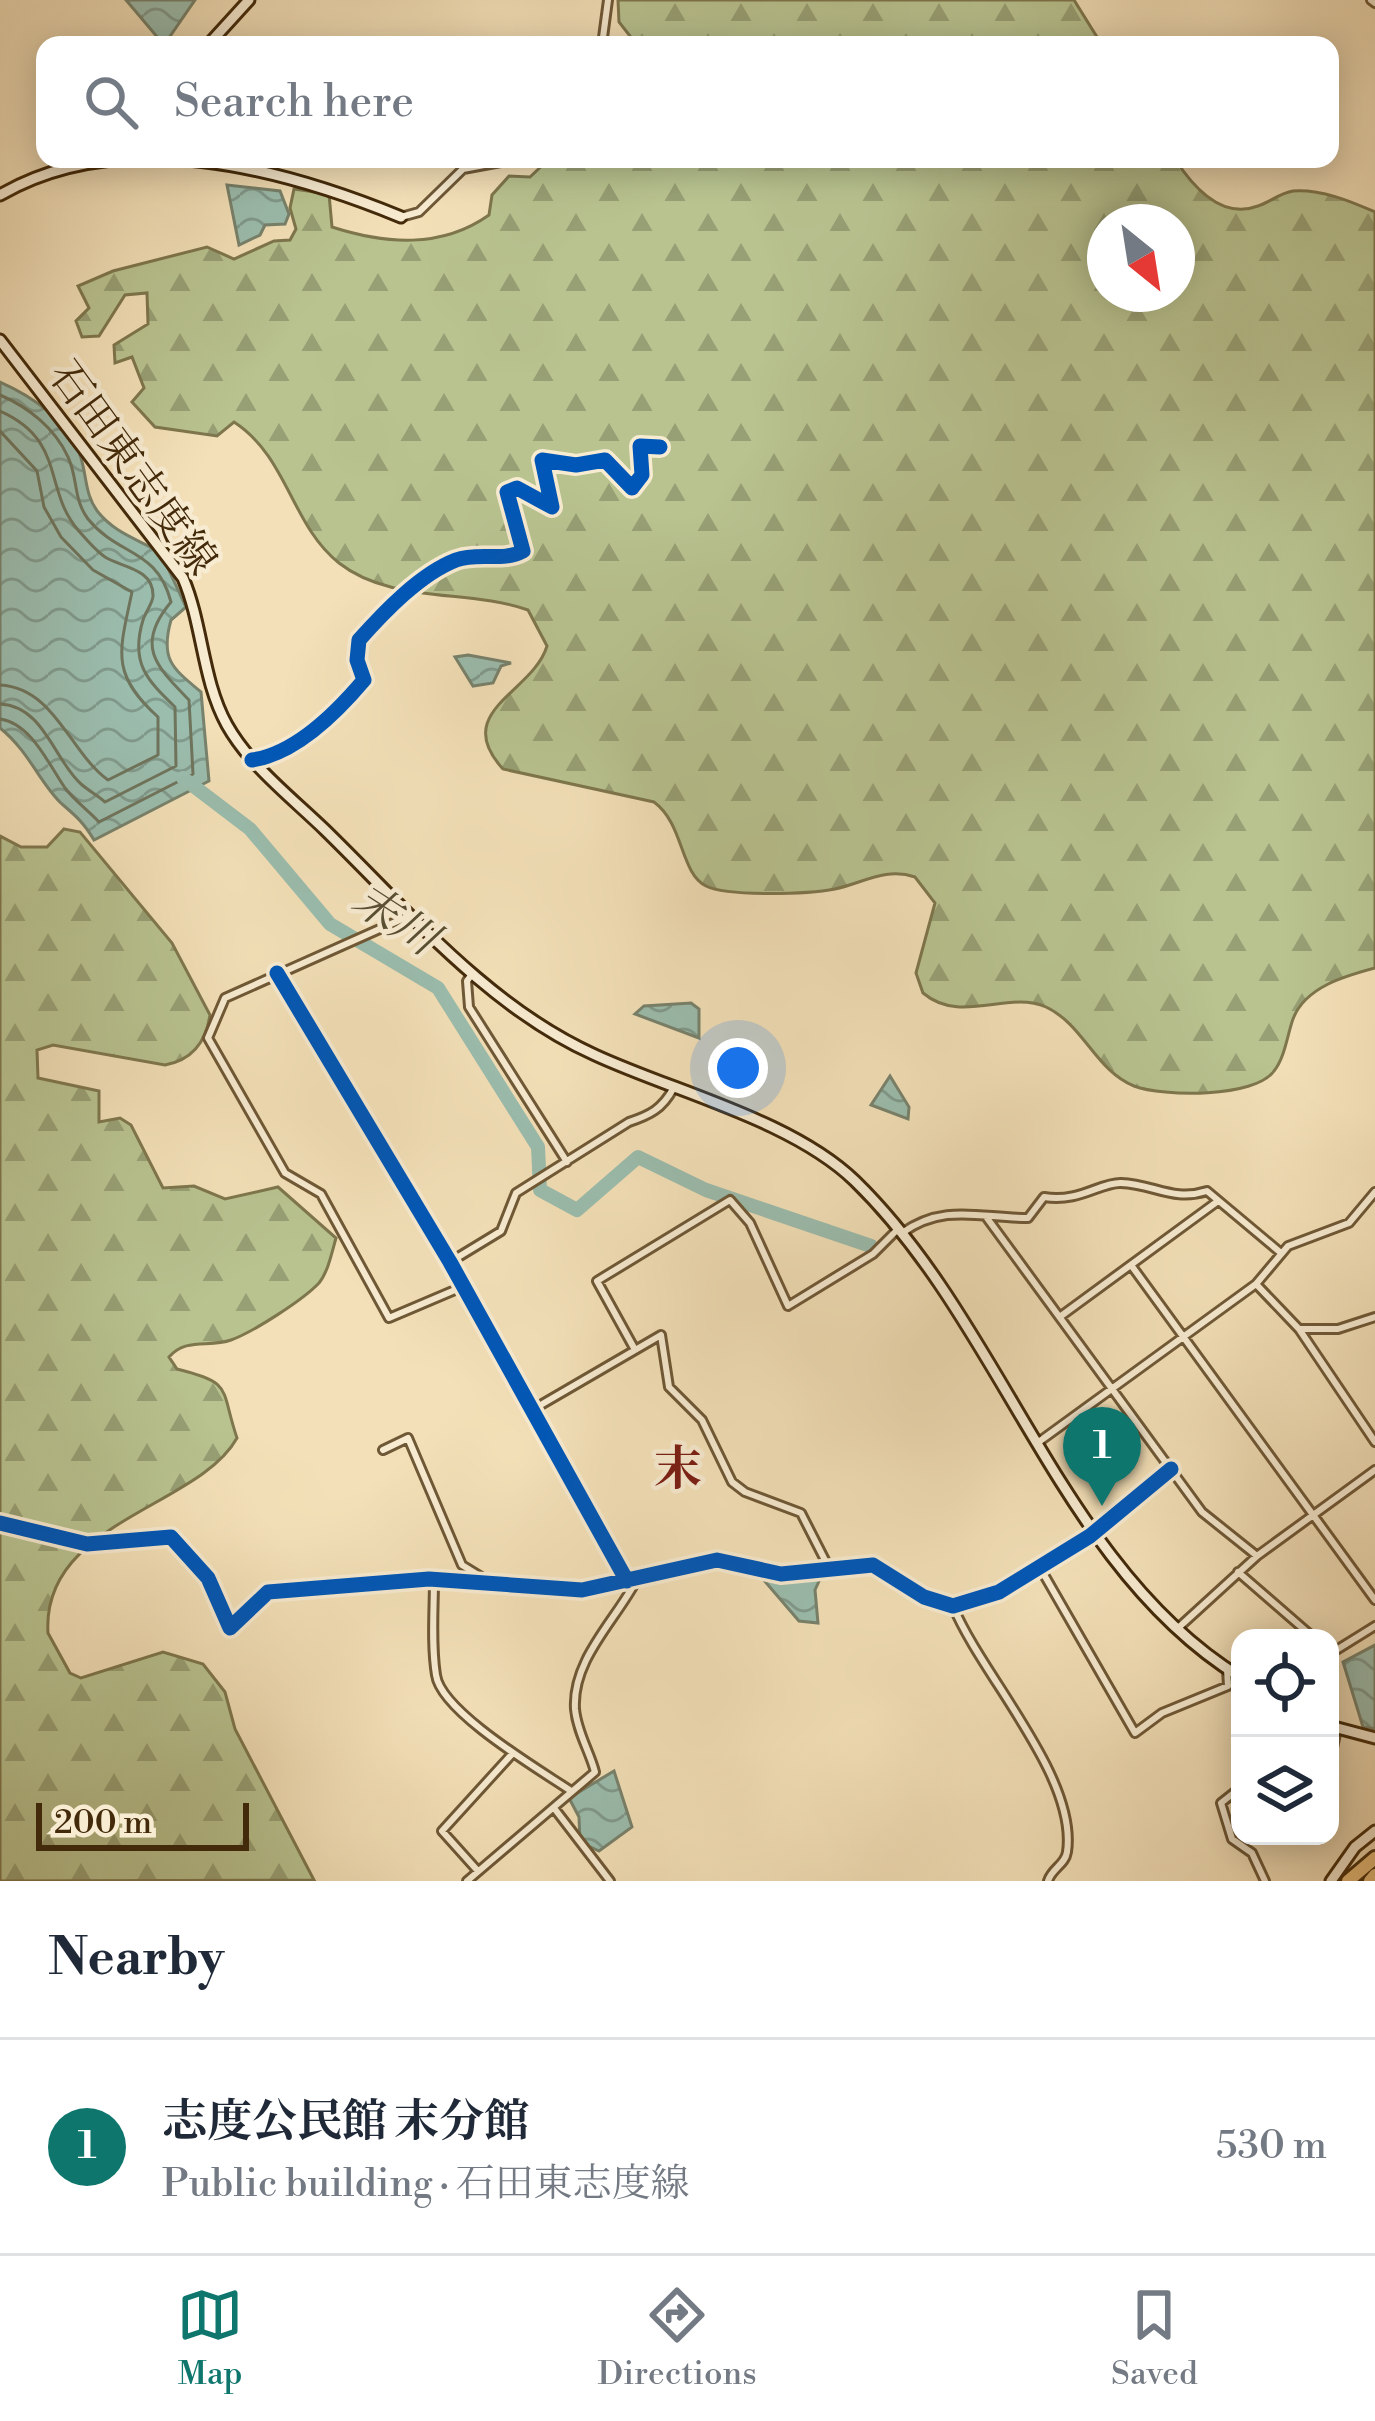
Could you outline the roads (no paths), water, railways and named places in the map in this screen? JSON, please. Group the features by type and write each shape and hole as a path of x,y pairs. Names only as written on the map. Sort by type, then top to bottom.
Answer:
{"highway":[{"path":"1369,1879 1375,1861"},
{"path":"1348,1881 1375,1861"}],"main road":[{"path":"216,36 249,0"},
{"path":"0,195 55,168"},
{"path":"210,168 299,177 400,217"},
{"name":"石田東志度線","path":"0,340 183,578 214,697 252,760 472,973 560,1037 816,1150 856,1183 900,1231 1123,1573 1174,1632 1231,1671"},
{"path":"1339,1729 1375,1738"},
{"path":"1331,1881 1355,1846 1375,1832"}],"street":[{"path":"603,36 608,0"},
{"path":"400,217 419,212 468,168"},
{"path":"252,760 274,757 353,693 364,680 357,660 358,640 434,573 455,561 523,551 507,492 517,488 552,507 542,460 576,465 605,460 632,488 642,476 640,446 660,446"},
{"path":"411,915 226,998 208,1038 285,1173 321,1194 388,1318 461,1287"},
{"path":"277,973 450,1262 631,1581"},
{"path":"472,973 466,981 469,1007 567,1162"},
{"path":"450,1262 496,1236 516,1192 628,1121 647,1116 665,1104 673,1089"},
{"path":"634,1348 597,1281 730,1200 750,1222 788,1306 924,1219 960,1210 987,1218 1028,1218 1044,1197 1094,1193 1118,1182 1167,1196 1207,1191 1281,1253"},
{"path":"1040,1441 1256,1284 1297,1241 1349,1223 1375,1192"},
{"path":"1060,1316 1218,1201"},
{"path":"987,1218 1210,1522 1232,1531 1257,1556"},
{"path":"1131,1265 1375,1600"},
{"path":"1256,1284 1299,1329 1375,1442"},
{"path":"1299,1329 1338,1329 1375,1317"},
{"path":"532,1410 661,1335 669,1387 702,1420 732,1482 745,1492 802,1513 829,1568"},
{"path":"383,1450 408,1438 462,1565 491,1583"},
{"path":"0,1523 87,1544 171,1537 208,1578 230,1628 268,1592 434,1579 582,1590 717,1560 774,1574 873,1565 924,1598 953,1606 999,1592 1096,1530 1171,1469"},
{"path":"1174,1632 1257,1556 1375,1470"},
{"path":"1039,1566 1136,1733 1162,1713 1228,1686 1228,1669"},
{"path":"1238,1572 1304,1629"},
{"path":"434,1579 436,1680 452,1701 513,1753 550,1782 571,1791"},
{"path":"467,1881 596,1768 576,1715 579,1684 631,1581"},
{"path":"953,1606 1043,1766 1068,1822 1067,1858 1048,1881"},
{"path":"1339,1648 1375,1626"},
{"path":"478,1870 442,1831 513,1753"},
{"path":"1231,1795 1221,1803 1231,1836"},
{"path":"554,1808 610,1881"},
{"path":"1241,1845 1252,1853 1265,1881"}],"water":[{"path":"126,0 195,0 170,36 156,36"},
{"path":"227,185 280,191 289,214 285,224 265,225 260,235 239,245"},
{"path":"0,382 37,403 69,433 98,512 120,531 161,553 186,607 171,620 168,654 176,669 201,692 209,781 94,840 0,728"},
{"path":"455,657 511,663 501,666 493,683 473,686"},
{"path":"691,1003 699,1009 699,1038 635,1014 644,1006"},
{"path":"890,1076 909,1107 908,1119 871,1105"},
{"path":"825,1568 815,1590 818,1623 799,1621 762,1578"},
{"path":"1375,1645 1375,1729 1363,1727 1343,1662"},
{"path":"614,1771 632,1827 599,1851 580,1842 579,1817 569,1798"}],"waterway":[{"name":"末川","path":"183,778 250,829 330,924 438,988 538,1147 540,1190 577,1210 638,1157 706,1190 871,1246"}],"place":[{"name":"志度公民館 末分館","path":"1102,1506"}],"district":[{"name":"末","path":"678,1468"}]}
